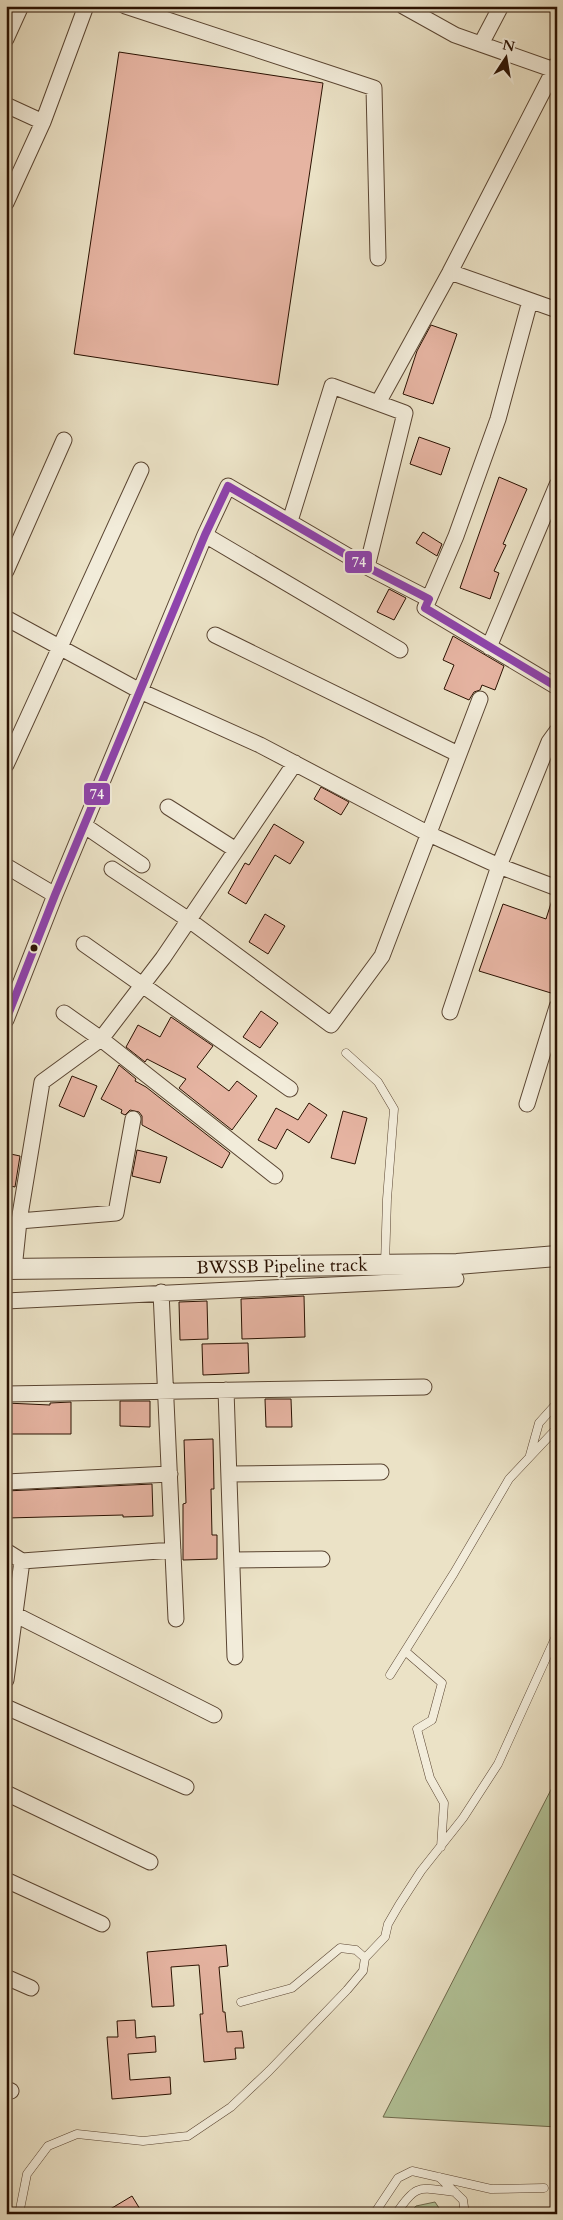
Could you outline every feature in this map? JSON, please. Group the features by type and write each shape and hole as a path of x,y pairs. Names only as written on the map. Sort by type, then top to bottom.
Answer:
{"street":[{"path":"6,39 22,6"},
{"path":"6,203 43,122 86,6"},
{"path":"125,6 374,88 378,258"},
{"path":"378,403 450,272 556,68 455,35 421,10 403,6"},
{"path":"481,44 501,6"},
{"path":"6,105 43,122"},
{"path":"450,272 557,310"},
{"path":"530,300 498,419 456,536 425,608 557,687"},
{"path":"290,521 332,386 405,413 367,567"},
{"path":"6,571 64,440"},
{"path":"6,765 141,470"},
{"path":"489,647 557,485"},
{"path":"6,1020 55,895 205,535 228,486 367,567 430,598"},
{"path":"205,535 400,650"},
{"path":"6,618 140,692 260,745 429,834 499,866 557,888"},
{"path":"215,635 458,754"},
{"path":"112,869 189,920 331,1024 382,956 480,699"},
{"path":"450,1012 499,866 549,742 557,731"},
{"path":"10,1269 42,1082 101,1039 143,986 295,763"},
{"path":"168,808 236,850"},
{"path":"85,826 142,865"},
{"path":"6,866 55,895"},
{"path":"84,944 290,1089"},
{"path":"527,1104 557,1007"},
{"path":"64,1013 101,1039 275,1176"},
{"path":"19,1221 116,1213 134,1119"},
{"name":"BWSSB Pipeline track","path":"10,1269 385,1266 476,1263 557,1256"},
{"path":"6,1301 161,1292 456,1280"},
{"path":"161,1292 176,1619"},
{"path":"6,1394 424,1387"},
{"path":"226,1390 235,1657"},
{"path":"229,1474 381,1472"},
{"path":"6,1482 170,1474"},
{"path":"6,1551 22,1561 173,1550"},
{"path":"232,1560 322,1559"},
{"path":"6,1680 22,1561"},
{"path":"16,1615 214,1715"},
{"path":"6,1707 186,1787"},
{"path":"6,1793 150,1862"},
{"path":"6,1880 102,1924"},
{"path":"6,1977 31,1988"}],"lane":[{"path":"346,1053 378,1082 394,1109 387,1199 385,1266"},
{"path":"529,1457 539,1423 557,1403"},
{"path":"390,1675 454,1573 509,1479 557,1428"},
{"path":"19,2214 26,2174 48,2146 77,2134 143,2141 188,2136 231,2106 269,2071 348,1990 363,1971 364,1958 384,1937 388,1924 399,1905 463,1818 498,1764 557,1634"},
{"path":"405,1651 442,1683 432,1720 417,1729 430,1778 444,1803 440,1847"},
{"path":"241,2002 292,1988 340,1948 356,1950 364,1958"},
{"path":"374,2214 398,2178 412,2171 491,2190 544,2188"},
{"path":"438,2176 463,2200 465,2214"},
{"path":"396,2214 410,2194 422,2188 455,2192"}],"green space":[{"path":"557,1778 557,2127 383,2117"},
{"path":"435,2202 443,2214 409,2214 416,2206"}],"building":[{"path":"119,52 323,83 278,385 74,354"},
{"path":"431,325 457,334 433,404 403,394 417,351"},
{"path":"419,437 450,448 441,475 410,464"},
{"path":"499,477 527,489 503,544 506,545 494,571 499,573 490,599 460,588"},
{"path":"423,532 442,544 437,556 416,543"},
{"path":"389,589 406,598 394,620 377,612"},
{"path":"453,636 504,666 495,690 482,685 480,690 474,692 469,700 444,689 454,665 443,660"},
{"path":"321,787 349,802 341,815 314,799"},
{"path":"274,824 304,842 290,864 275,855 246,904 228,893 245,863 249,865"},
{"path":"553,897 557,897 557,977 551,993 479,971 503,904 546,919"},
{"path":"265,914 285,926 268,954 249,942"},
{"path":"261,1011 278,1023 260,1048 243,1037"},
{"path":"171,1017 213,1046 197,1067 229,1091 237,1081 257,1096 232,1130 179,1088 186,1079 147,1059 145,1062 126,1047 138,1025 160,1037"},
{"path":"119,1065 136,1079 135,1081 146,1087 230,1153 222,1168 142,1125 142,1116 139,1112 130,1110 125,1115 121,1113 122,1110 101,1099"},
{"path":"72,1076 97,1086 84,1117 59,1106"},
{"path":"309,1103 327,1115 309,1143 287,1129 276,1149 258,1140 276,1108 298,1120"},
{"path":"343,1111 367,1118 355,1164 331,1158"},
{"path":"137,1150 167,1157 160,1183 132,1176"},
{"path":"6,1153 20,1156 15,1187 6,1185"},
{"path":"304,1296 305,1337 242,1339 241,1299"},
{"path":"207,1301 208,1339 180,1340 179,1302"},
{"path":"248,1343 249,1373 203,1375 202,1344"},
{"path":"265,1399 291,1399 292,1427 266,1427"},
{"path":"120,1401 150,1401 150,1427 120,1426"},
{"path":"71,1402 71,1434 6,1434 6,1403 50,1405 50,1403"},
{"path":"213,1439 214,1489 211,1489 212,1535 217,1535 217,1559 183,1560 183,1504 186,1503 184,1440"},
{"path":"152,1484 153,1516 7,1518 6,1491"},
{"path":"226,1945 228,1966 219,1967 223,2012 225,2012 227,2032 242,2031 244,2048 235,2048 236,2059 204,2062 200,2014 203,2014 199,1965 171,1967 174,2006 152,2007 147,1952"},
{"path":"135,2020 136,2038 155,2036 156,2052 128,2054 130,2080 170,2077 171,2094 112,2099 107,2037 118,2037 117,2021"},
{"path":"132,2196 143,2214 102,2214"}],"transit line":[{"name":"74","path":"6,1020 55,895 205,535 228,486 367,567 429,599 425,608 557,687"}]}
